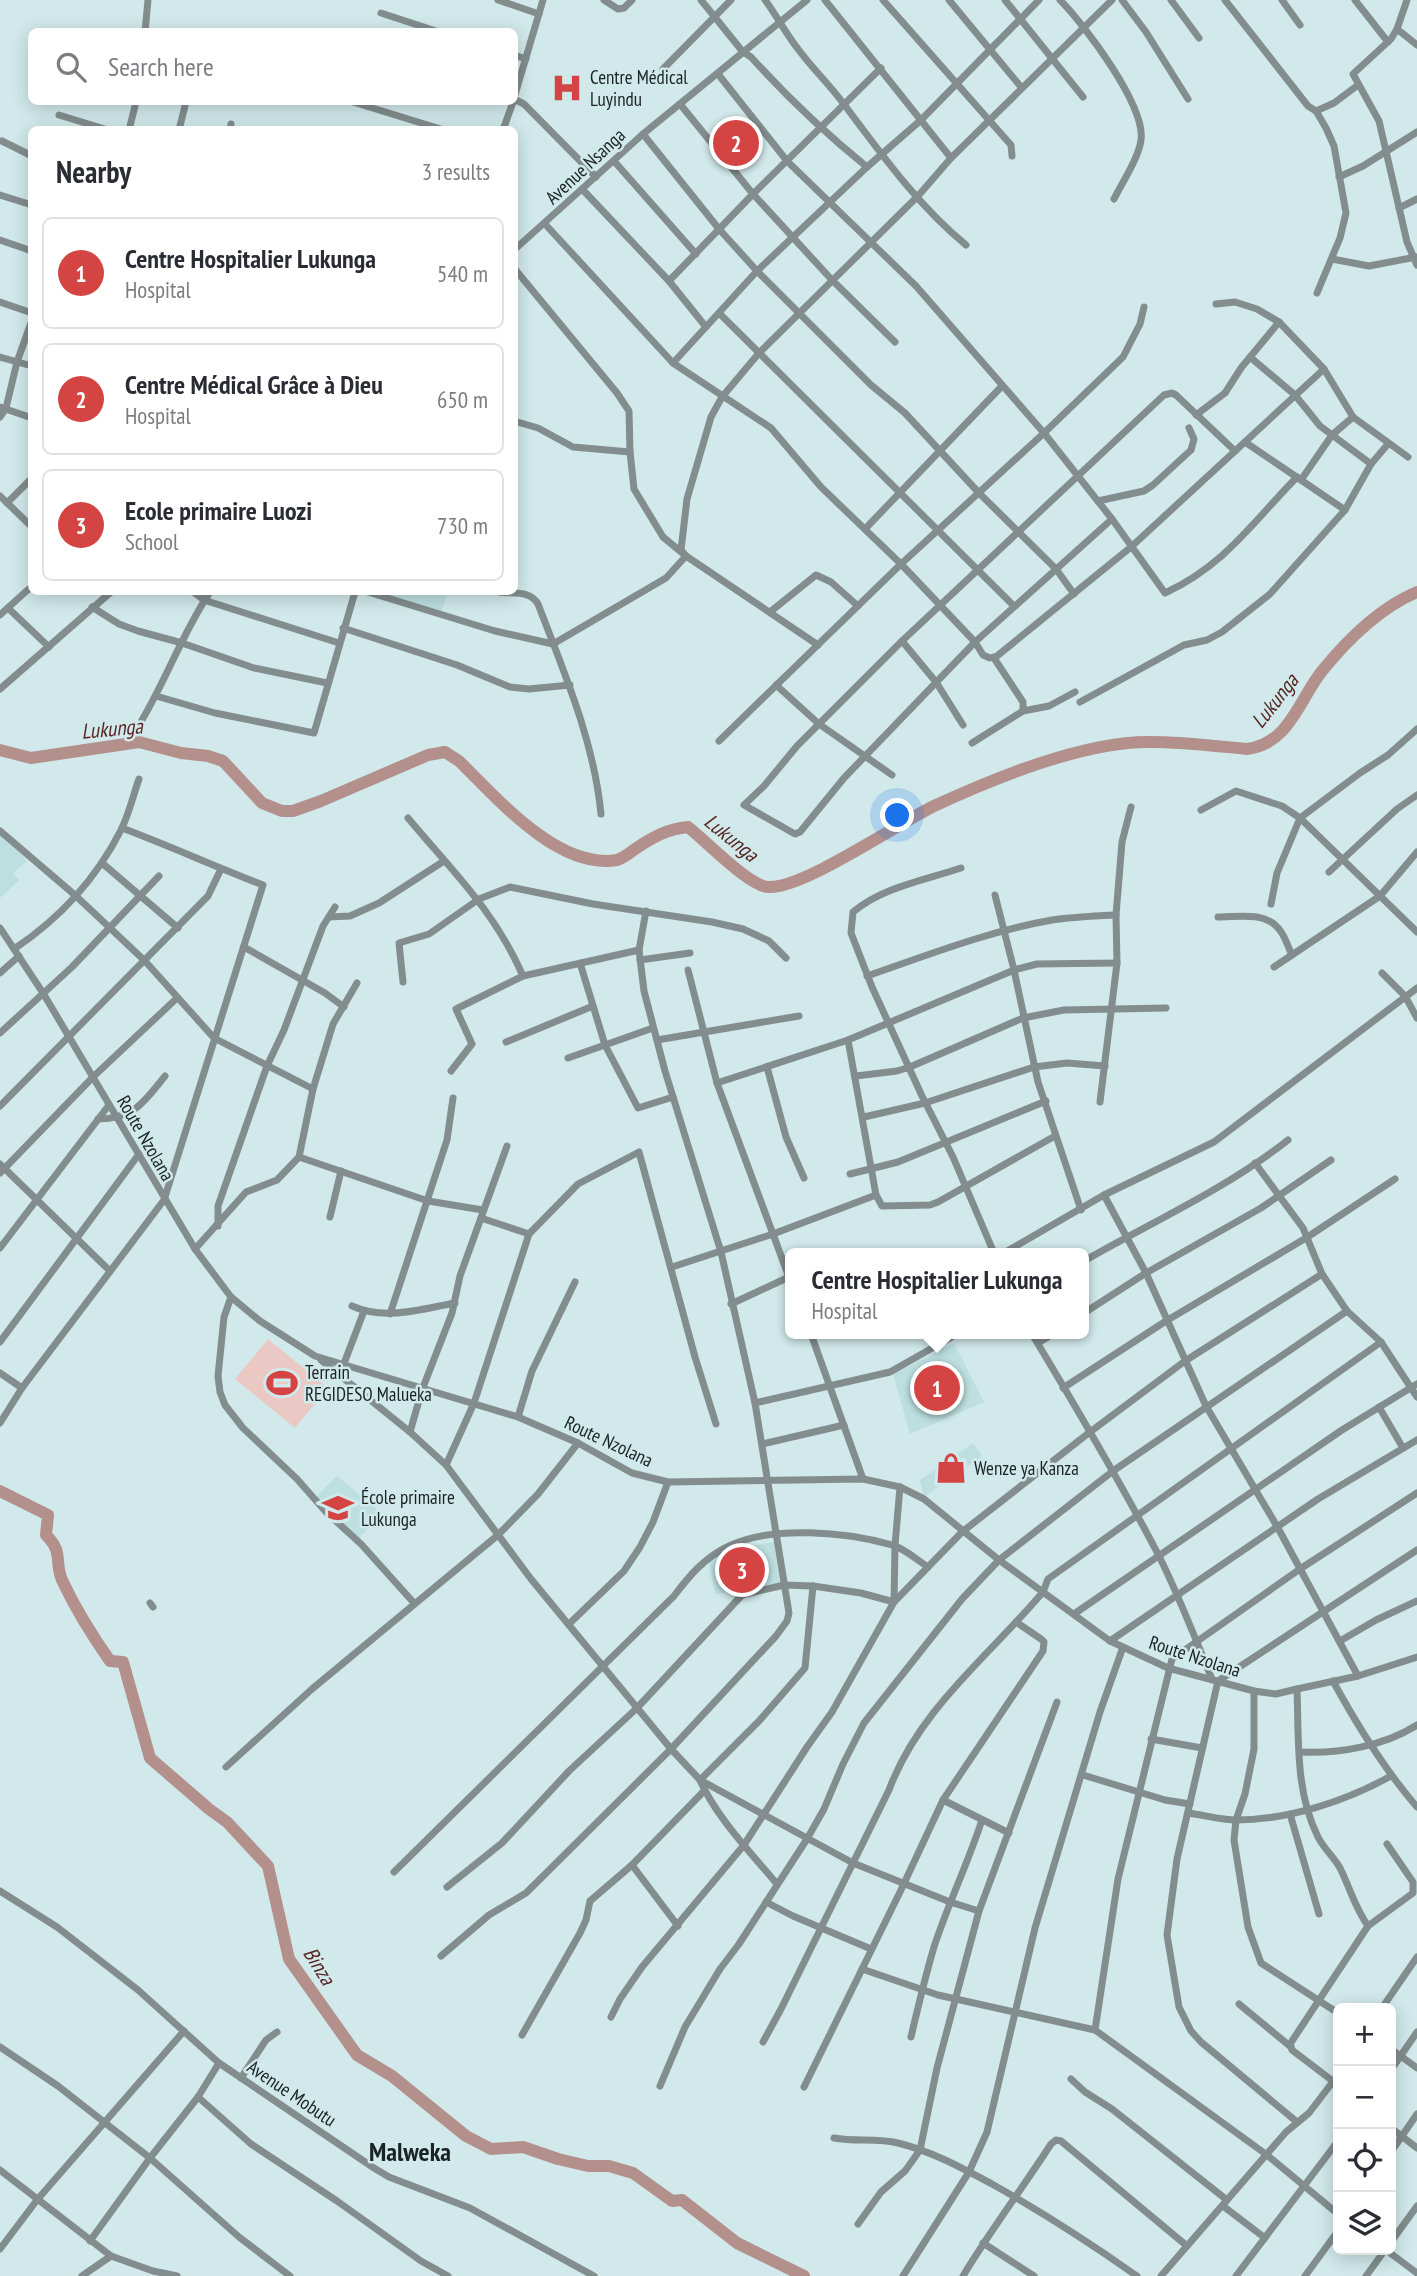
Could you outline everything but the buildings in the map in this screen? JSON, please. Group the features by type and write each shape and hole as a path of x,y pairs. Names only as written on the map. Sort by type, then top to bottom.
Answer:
{"street":[{"path":"146,28 149,0"},
{"path":"498,0 539,13"},
{"path":"518,86 543,0"},
{"path":"604,0 618,9 624,8 632,0"},
{"path":"701,0 743,52 751,57 819,129 867,167"},
{"path":"663,69 731,0"},
{"path":"765,0 796,47 882,154 953,235 966,245"},
{"name":"Avenue Nsanga","path":"518,247 643,134 807,0"},
{"path":"825,0 951,158"},
{"path":"883,0 1010,145 1012,156"},
{"path":"949,0 1021,87"},
{"path":"1005,0 1083,97"},
{"path":"673,363 757,271 921,120 1039,0"},
{"path":"1060,0 1085,27 1126,90 1139,119 1142,137 1139,147 1114,199"},
{"path":"686,556 681,550 687,499 711,417 722,397 759,353 918,196 951,158 1021,87 1112,0"},
{"path":"1122,0 1146,32 1188,99"},
{"path":"1171,0 1199,38"},
{"path":"1226,0 1308,106 1316,111 1334,146 1346,212 1332,259 1317,293"},
{"path":"1282,0 1300,24"},
{"path":"1355,0 1388,43"},
{"path":"1332,259 1369,266 1416,260 1407,242 1379,121 1353,74 1388,43 1397,29 1407,0"},
{"path":"381,13 427,28"},
{"path":"1397,29 1417,45"},
{"path":"518,56 526,59"},
{"path":"669,281 881,68"},
{"path":"718,74 787,161 916,286 1044,433 1112,519 1165,593 1189,582 1216,563 1299,479 1332,435 1353,417"},
{"path":"1316,111 1334,103 1358,85"},
{"path":"518,102 524,104 596,177"},
{"path":"680,104 753,194 832,280 895,342"},
{"path":"130,126 135,105"},
{"path":"180,126 185,105"},
{"path":"363,105 431,126"},
{"path":"504,126 512,105"},
{"path":"59,115 95,126"},
{"path":"1339,177 1363,166 1417,132"},
{"path":"643,134 719,229 757,271 871,385 905,413 979,493 1056,569 1074,594"},
{"path":"2,141 28,154"},
{"path":"614,160 696,254"},
{"path":"583,190 669,281 706,327"},
{"path":"0,195 28,204"},
{"path":"1399,208 1417,199"},
{"path":"545,224 673,363 771,428 821,486 901,564 975,642 983,654 994,658 1023,702 1023,710"},
{"path":"0,240 28,250"},
{"path":"518,273 629,411 634,489 663,537 686,556 818,645"},
{"path":"0,302 28,312"},
{"path":"1216,304 1235,302 1256,309 1279,322 1324,369 1353,417 1408,457"},
{"path":"719,741 901,564 1124,357 1140,324 1144,307"},
{"path":"720,314 1014,606"},
{"path":"1196,415 1225,393 1279,322"},
{"path":"0,417 28,331"},
{"path":"0,357 28,365"},
{"path":"1251,357 1295,395 1320,426 1370,464"},
{"path":"994,658 1131,547 1324,369"},
{"path":"865,529 1002,386"},
{"path":"1112,519 975,642 865,756 800,832 795,834 744,805 764,786 797,746 902,641 1164,395 1176,395 1235,451"},
{"path":"3,407 28,416"},
{"path":"518,422 538,428 573,447 630,452"},
{"path":"1098,501 1144,491 1153,485 1192,450 1194,439 1189,428"},
{"path":"1245,442 1345,510"},
{"path":"1080,702 1184,645 1207,640 1222,632 1269,594 1310,552 1345,510 1370,464 1388,444"},
{"path":"8,503 28,482"},
{"path":"0,496 28,523"},
{"path":"378,595 495,631 553,644 666,579 686,556"},
{"path":"769,612 816,575 831,582 858,606"},
{"path":"0,615 28,590"},
{"path":"518,594 534,598 570,685 590,752 601,814"},
{"path":"0,689 92,607 100,595"},
{"path":"197,595 204,600 339,643"},
{"path":"142,720 190,622 208,595"},
{"path":"156,696 215,713 313,733 354,595"},
{"path":"92,607 119,624 158,638 182,643 254,668 327,682"},
{"path":"8,608 49,647"},
{"path":"343,628 457,665 510,687 529,689 570,685"},
{"path":"902,641 936,682 963,725"},
{"path":"776,685 819,724 892,775"},
{"path":"972,743 1023,710 1049,706 1075,692"},
{"path":"1271,904 1277,873 1300,817 1388,755 1417,729"},
{"path":"0,973 76,896 102,863 122,828 139,779"},
{"path":"1201,810 1236,791 1282,806 1300,817 1417,932"},
{"path":"1329,872 1397,809 1417,795"},
{"path":"1100,1102 1116,962 1116,915 1122,842 1131,807"},
{"path":"408,818 479,899 509,943 523,976"},
{"path":"0,1423 22,1388 164,1200 263,884 221,869 191,853 122,828"},
{"path":"0,831 76,896 145,961 214,1038 313,1089"},
{"path":"1274,967 1380,896 1417,852"},
{"path":"328,917 350,916 379,903 444,861"},
{"path":"102,863 178,928"},
{"path":"961,868 865,902 853,912 851,933 867,976 992,1248"},
{"path":"0,1106 208,896 221,869"},
{"path":"0,1033 110,929 159,876"},
{"path":"402,982 399,943 429,934 479,899 510,887 744,929 769,942 786,958"},
{"path":"995,895 1034,1067 1081,1210"},
{"path":"218,1226 218,1206 267,1066 328,917 335,907"},
{"path":"441,1956 489,1915 526,1893 671,1749 776,1636 787,1620 789,1601 784,1585 755,1403 721,1252 643,991 639,950 646,911"},
{"path":"867,976 1003,932 1053,920 1116,915"},
{"path":"1218,917 1252,917 1270,921 1280,929 1292,955"},
{"name":"Route Nzolana","path":"1,931 43,993 195,1249 231,1297 260,1321 315,1356 518,1418 578,1443 632,1473 668,1482 863,1479 900,1487 925,1499 962,1532 1110,1641 1168,1668 1254,1691 1276,1693 1358,1676 1417,1657"},
{"path":"244,947 344,1007"},
{"path":"451,1071 472,1044 456,1009 523,976 639,950"},
{"path":"640,960 690,953"},
{"path":"717,1083 848,1040 1014,970 1037,964 1116,962"},
{"path":"580,963 605,1045 638,1108 673,1097"},
{"path":"688,970 717,1083 785,1267"},
{"path":"1382,973 1405,996 1417,1018"},
{"path":"195,1249 246,1192 278,1180 299,1157 313,1089 333,1024 357,983"},
{"path":"1013,1248 1104,1195 1214,1142 1417,988"},
{"path":"110,1271 1,1169 93,1076 177,998"},
{"path":"506,1042 593,1006"},
{"path":"856,1076 910,1067 1023,1017 1064,1010 1166,1008"},
{"path":"657,1040 799,1016"},
{"path":"568,1058 653,1028"},
{"path":"848,1040 876,1195 882,1206 930,1205 1055,1136"},
{"path":"864,1117 925,1103 1034,1067 1066,1063 1105,1066"},
{"path":"766,1067 786,1137 804,1178"},
{"path":"98,1119 117,1119 141,1105 165,1076"},
{"path":"390,1314 447,1140 453,1098"},
{"path":"850,1174 898,1162 1046,1101"},
{"path":"0,1248 108,1105"},
{"path":"1089,1258 1216,1188 1288,1140"},
{"path":"410,1432 422,1390 455,1303 460,1276 507,1146"},
{"path":"446,1465 474,1403 529,1234 578,1184 639,1152 716,1424"},
{"path":"0,1342 139,1154"},
{"path":"299,1157 428,1201 482,1214 529,1234"},
{"path":"1089,1310 1146,1273 1277,1197 1331,1160"},
{"path":"1255,1163 1277,1197 1303,1228 1322,1274 1348,1311 1381,1342 1413,1386 1417,1397"},
{"path":"330,1217 341,1171"},
{"path":"1063,1388 1166,1321 1306,1238 1395,1179"},
{"path":"671,1267 773,1234 876,1195"},
{"path":"1104,1195 1146,1273 1206,1406 1325,1611 1358,1676"},
{"path":"611,2017 635,1976 744,1845 832,1712 894,1602 962,1532 1090,1432 1185,1361 1322,1274"},
{"path":"731,1304 785,1280"},
{"path":"518,1418 532,1371 575,1282"},
{"path":"231,1297 224,1317 218,1376 225,1405 243,1428 297,1479 326,1513 361,1544 414,1604"},
{"path":"352,1306 364,1311 390,1314 455,1303"},
{"path":"343,1366 364,1311"},
{"path":"660,2086 685,2027 824,1809 864,1723 962,1599 999,1560 1113,1471 1348,1311"},
{"path":"813,1339 863,1479"},
{"path":"755,1403 890,1372 948,1339"},
{"path":"1035,1339 1113,1471 1159,1556 1215,1680 1177,1858 1167,1935 1179,2007 1191,2031 1201,2042 1231,2064 1297,2122"},
{"path":"1038,1343 1045,1339"},
{"path":"763,2042 890,1790 897,1770 927,1719 1043,1592 1045,1584 1056,1573 1136,1515 1381,1342"},
{"path":"315,1356 410,1432 446,1465 569,1624 699,1780 704,1791 776,1884"},
{"path":"0,1373 22,1388"},
{"path":"1074,1614 1255,1489 1413,1386"},
{"path":"1379,1407 1402,1448"},
{"path":"762,1444 844,1424"},
{"path":"1110,1641 1318,1499 1417,1440"},
{"path":"226,1768 312,1689 498,1535 538,1494 578,1443"},
{"path":"569,1624 624,1571 653,1522 668,1482"},
{"path":"894,1602 900,1487"},
{"path":"1095,2030 1113,1902 1172,1659 1300,1569 1417,1493"},
{"path":"394,1872 708,1559 727,1546 746,1539 777,1535 803,1532 826,1534 895,1545 928,1567"},
{"path":"1215,1680 1417,1550"},
{"path":"447,1887 502,1843 569,1771 637,1708 742,1595 784,1585 813,1586 861,1593 894,1602"},
{"path":"699,1780 759,1721 805,1668 813,1586"},
{"path":"1340,1641 1417,1601"},
{"path":"804,2087 943,1800 1043,1651 1044,1643 1041,1639 1016,1622"},
{"path":"902,2276 969,2172 989,2124 1035,1928 1100,1712 1123,1647"},
{"path":"1333,1681 1391,1776 1417,1807"},
{"path":"1297,1689 1299,1775 1307,1809 1319,1839 1338,1865 1358,1912 1367,1926"},
{"path":"1254,1691 1254,1749 1245,1794 1236,1820 1233,1848 1245,1912 1258,1958 1266,1967 1333,2010"},
{"path":"858,2224 881,2192 905,2171 920,2150 954,1999 979,1911 1057,1702"},
{"path":"1300,1752 1322,1752 1372,1744 1393,1739 1417,1725"},
{"path":"1151,1739 1202,1748"},
{"path":"1083,1775 1236,1820 1290,1814 1353,1794 1391,1776"},
{"path":"699,1780 853,1863 979,1911"},
{"path":"522,2035 580,1933 590,1901 632,1865 704,1791"},
{"path":"1409,1797 1417,1792"},
{"path":"943,1800 1009,1833"},
{"path":"1290,1814 1320,1914"},
{"path":"911,2038 922,1989 950,1902 966,1867 982,1820"},
{"path":"1291,2047 1367,1926 1409,1898 1414,1887 1413,1882 1387,1844"},
{"path":"632,1865 678,1926"},
{"name":"Avenue Mobutu","path":"0,1891 57,1927 138,1990 219,2063 389,2177 470,2208 594,2276"},
{"path":"766,1902 871,1949"},
{"path":"1385,2003 1417,1957"},
{"path":"862,1969 954,1999 1095,2030 1267,2155 1333,2210"},
{"path":"1239,2004 1333,2077"},
{"path":"0,2249 37,2200 184,2031"},
{"path":"242,2078 266,2040 277,2032"},
{"path":"1394,2066 1417,2032"},
{"path":"0,2048 58,2086 150,2158 239,2237 290,2276"},
{"path":"1396,2052 1417,2068"},
{"path":"90,2241 198,2097 219,2063"},
{"path":"1071,2079 1085,2092 1112,2109 1265,2238"},
{"path":"1161,2276 1333,2085"},
{"path":"198,2097 251,2144 337,2200 421,2261 449,2276"},
{"path":"1396,2144 1417,2114"},
{"path":"1393,2129 1417,2148"},
{"path":"834,2138 886,2141 920,2150 969,2172 1066,2226 1137,2276"},
{"path":"963,2276 1051,2144 1059,2140 1187,2246"},
{"path":"1236,2276 1333,2148"},
{"path":"0,2170 111,2256 153,2271 177,2276"},
{"path":"1396,2235 1417,2206"},
{"path":"1305,2276 1333,2238"},
{"path":"983,2243 1034,2276"},
{"path":"1366,2276 1381,2255"},
{"path":"1392,2255 1417,2273"},
{"path":"82,2276 111,2256"}],"shaded area":[{"path":"388,595 447,595 441,612"},
{"path":"0,832 27,861 13,873 19,880 0,898"},
{"name":"Terrain REGIDESO Malueka","path":"268,1339 328,1388 295,1428 235,1379"},
{"path":"954,1343 984,1402 910,1434 893,1374"},
{"name":"Wenze ya Kanza","path":"973,1443 982,1456 924,1497 920,1480"},
{"path":"337,1476 382,1513 359,1538 316,1497"},
{"path":"774,1542 780,1583 715,1594 709,1562 727,1550"}],"waterway":[{"name":"Lukunga","path":"0,750 31,758 139,742 181,753 208,756 223,761 262,803 282,811 293,811 321,801 428,755 445,752 459,761 530,828 573,854 595,860 617,860 660,834 688,827 739,871 760,885 768,887 804,878 958,795 1069,754 1125,743 1187,743 1247,749 1261,745 1283,730 1322,671 1353,636 1390,607 1417,592"},
{"name":"Binza","path":"0,1491 48,1515 46,1535 57,1552 60,1573 67,1591 110,1661 123,1662 150,1758 227,1822 268,1866 289,1959 357,2055 392,2076 466,2136 491,2149 523,2147 558,2159 588,2166 609,2166 633,2173 672,2201 682,2200 737,2243 804,2276"}],"place":[{"name":"Centre Médical Luyindu","path":"567,88"},
{"name":"Centre Médical Grâce à Dieu","path":"736,143"},
{"name":"Terrain REGIDESO Malueka","path":"282,1383"},
{"name":"Centre Hospitalier Lukunga","path":"937,1388"},
{"name":"Wenze ya Kanza","path":"951,1468"},
{"name":"École primaire Lukunga","path":"338,1508"},
{"name":"Ecole primaire Luozi","path":"742,1570"}],"district":[{"name":"Malweka","path":"410,2152"}]}
